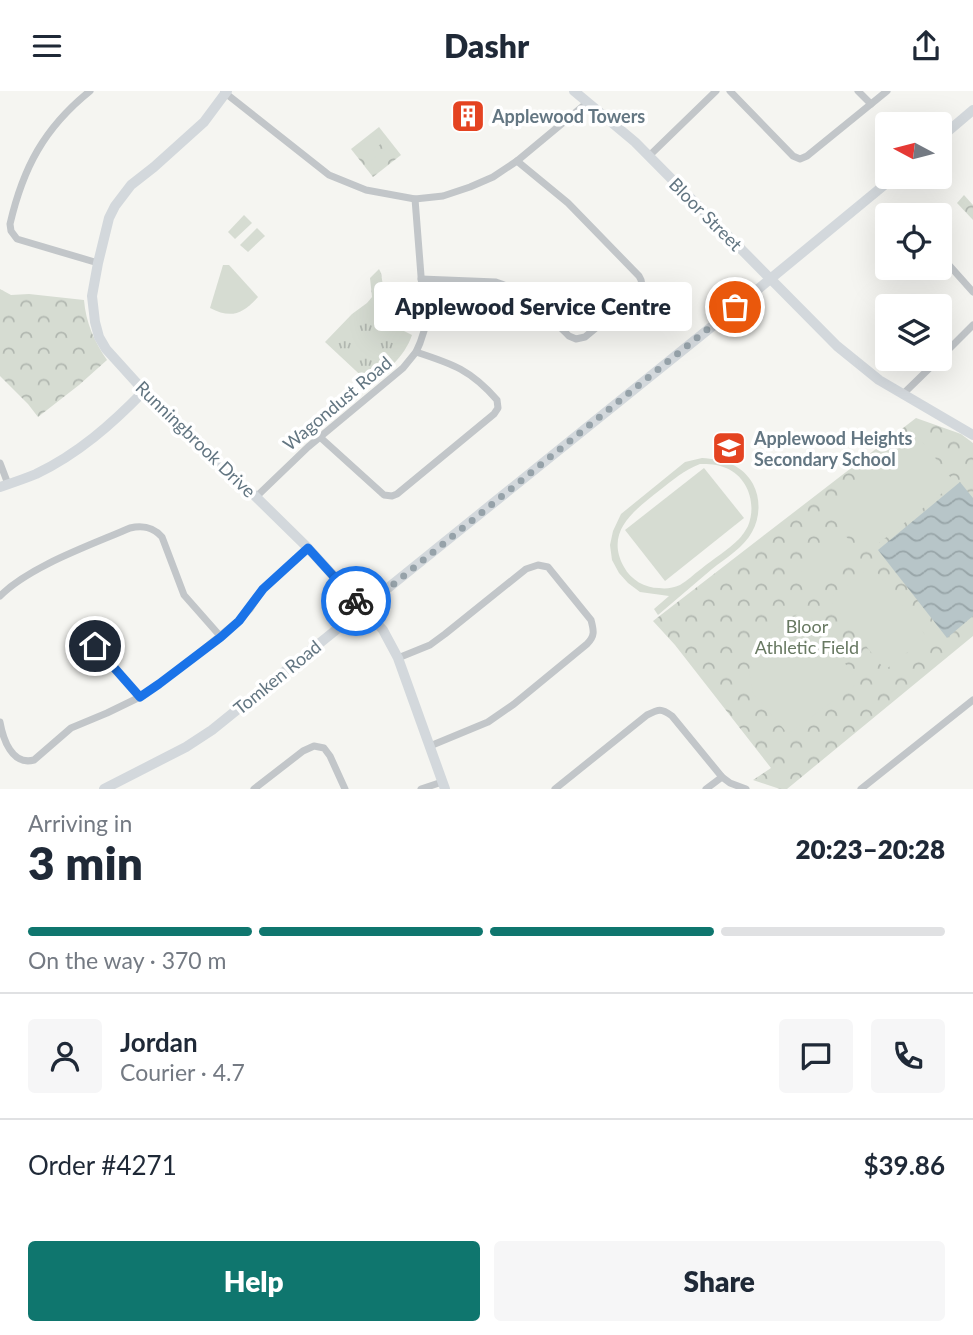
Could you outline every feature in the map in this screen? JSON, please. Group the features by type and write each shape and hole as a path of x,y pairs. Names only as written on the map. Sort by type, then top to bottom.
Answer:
{"street":[{"path":"90,91 78,100 41,142 22,180 10,224 17,239 98,263"},
{"name":"Bloor Street","path":"574,91 627,134 837,347 879,380 973,435"},
{"path":"649,156 716,91"},
{"path":"730,91 793,156 800,159 887,91"},
{"path":"858,91 871,104"},
{"path":"225,92 329,175 366,190 415,199 443,196 493,177 587,102"},
{"name":"Runningbrook Drive","path":"225,92 204,122 122,194 109,218 98,263 92,306 94,322 106,349 144,391 308,548 383,630 398,658 443,785"},
{"path":"952,128 973,110"},
{"path":"421,279 496,282 508,286 576,339 585,337 642,289 639,276 568,203 516,161"},
{"name":"Tomken Road","path":"104,789 186,747 212,730 879,189"},
{"name":"Wagondust Road","path":"256,497 308,447 403,369 416,352 424,324 415,199"},
{"path":"952,268 973,292"},
{"path":"952,345 973,325"},
{"path":"321,438 384,495 392,496 494,414 498,408 497,400 478,380 465,370 416,352"},
{"path":"903,394 926,371"},
{"path":"0,463 4,486 34,475 78,449 113,422 144,391"},
{"path":"0,596 9,587 59,560 130,529 149,527 162,537 184,595 221,637"},
{"path":"0,722 2,733 18,759 30,761 71,728 140,697 221,637 239,621 263,589 308,548"},
{"path":"398,658 430,645 526,569 538,565 548,567 590,620 594,630 593,638 514,704 488,722 430,746"},
{"path":"95,646 140,697"},
{"path":"861,789 973,700"},
{"path":"555,789 657,709 672,716 722,777 746,789"},
{"path":"254,789 303,751 314,746 324,748 330,756 345,789"},
{"path":"706,789 722,777"},
{"path":"421,789 443,785"}],"green space":[{"path":"379,127 401,155 373,177 351,149"},
{"path":"376,134 383,142 365,157 358,148"},
{"path":"387,148 394,156 376,171 369,162"},
{"path":"964,195 973,205 973,220 957,203"},
{"path":"244,215 252,223 235,239 228,232"},
{"path":"257,228 265,236 248,252 240,245"},
{"path":"223,265 229,265 258,297 242,311 230,314 210,308"},
{"path":"379,269 388,318 395,318 404,331 412,335 400,357 370,384 325,342 372,297 370,278"},
{"path":"0,289 11,295 29,294 84,300 91,332 107,360 38,417 0,376"},
{"name":"Bloor Athletic Field","path":"916,418 961,434 973,443 973,636 787,789 753,780 771,768 675,645 653,621"},
{"path":"917,435 955,483 870,550 833,502"},
{"path":"710,459 725,462 744,472 756,490 758,515 755,527 744,543 658,615 654,609 669,596 640,592 628,583 612,560 610,545 621,514 685,462","holes":["700,464 726,468 740,478 751,500 751,518 747,528 735,543 680,585 672,588 649,587 630,576 624,567 619,554 620,532 641,505 674,479"]},
{"path":"704,468 744,518 665,581 625,530"},
{"path":"842,531 855,548 811,583 797,566"},
{"path":"872,566 927,637 885,670 829,599"},
{"path":"805,609 855,677 855,685 788,734 753,693 749,670 755,649 769,634"}],"water":[{"path":"960,482 973,498 973,616 947,638 878,550"}],"way so far":[{"path":"356,601 363,609 735,307"}],"place":[{"name":"Applewood Towers","path":"468,116"},
{"name":"Applewood Service Centre","path":"735,307"},
{"name":"Applewood Heights Secondary School","path":"729,448"}],"route":[{"path":"95,646 140,697 221,637 239,621 263,589 308,548 356,601"}]}
